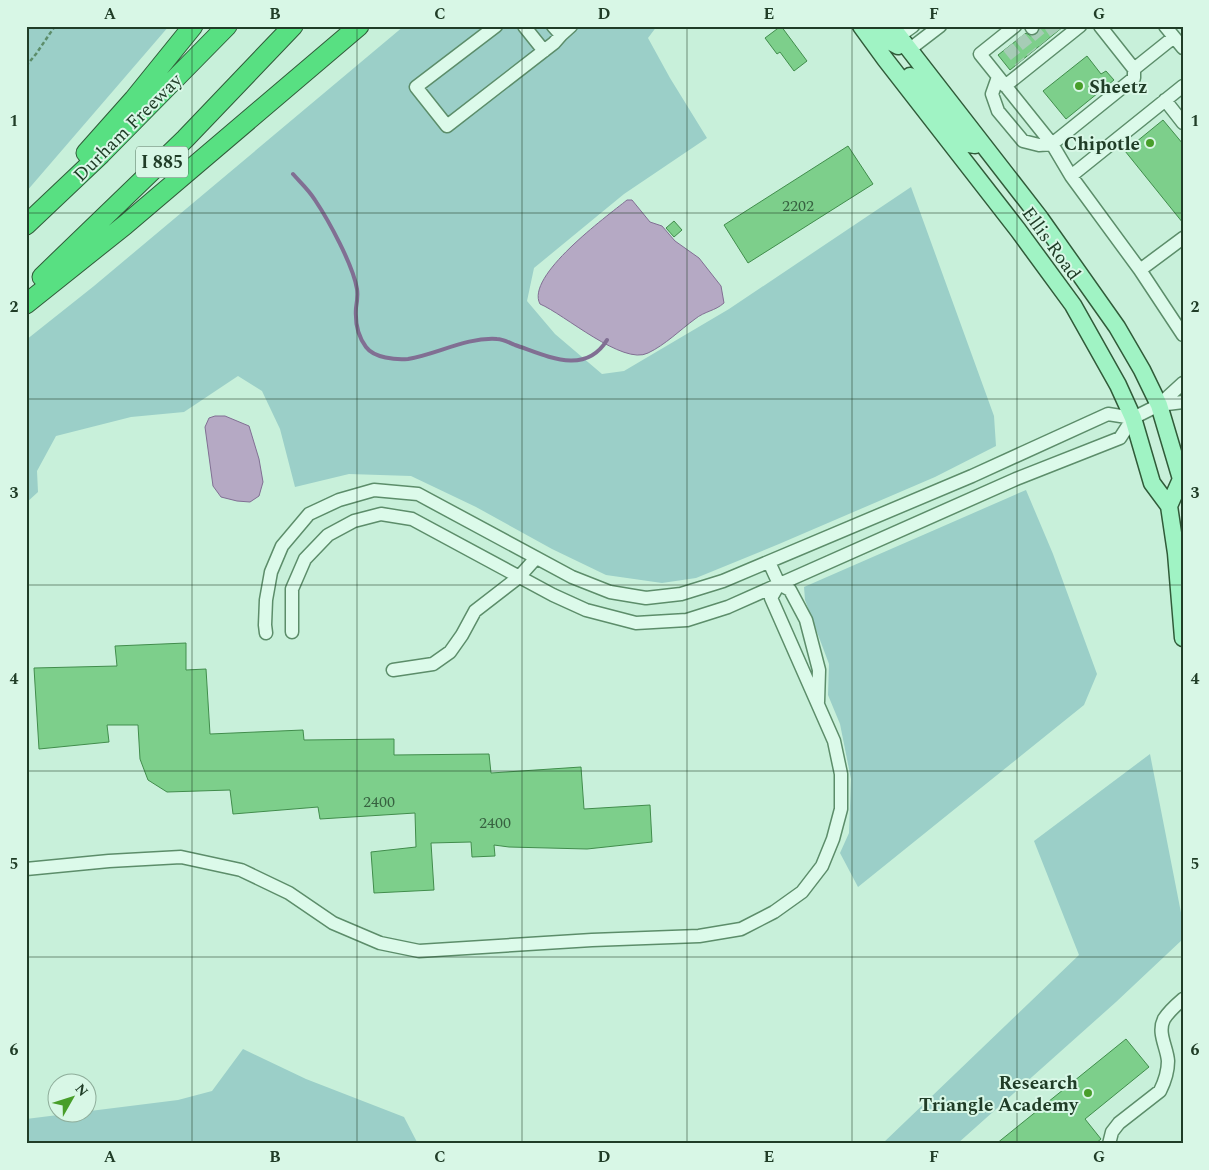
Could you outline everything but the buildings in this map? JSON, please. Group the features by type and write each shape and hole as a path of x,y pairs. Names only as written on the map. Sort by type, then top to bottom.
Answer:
{"highway":[{"path":"26,220 134,99 193,26"},
{"name":"Durham Freeway","path":"26,225 101,154 226,26"},
{"name":"I 885","path":"26,292 238,86 293,26"},
{"path":"26,304 161,195 359,26"}],"main road":[{"name":"Ellis Road","path":"861,26 884,59 1018,230 1073,305 1118,384 1134,418 1152,483 1169,506 1176,553 1183,638"},
{"path":"876,26 889,41 910,50"},
{"name":"Ellis Road","path":"901,29 910,50 1040,218 1118,327 1159,405 1181,479 1169,506"},
{"path":"884,59 904,70 969,144 984,146"}],"street":[{"path":"496,26 416,87 446,126 554,44 557,31 571,26"},
{"path":"524,26 544,51"},
{"path":"910,50 940,26"},
{"path":"1075,28 1058,37 993,90 992,98 1003,118 1022,142 1033,145 1052,144 1134,78 1134,69 1100,26"},
{"path":"1134,69 1179,40 1165,26"},
{"path":"1015,29 1004,43 980,54 1052,144 1070,176 1140,270 1183,335"},
{"path":"1070,176 1183,86"},
{"path":"1165,100 1183,122"},
{"path":"1140,270 1183,238"},
{"path":"292,632 292,589 305,559 328,535 354,521 381,514 412,519 553,595 586,610 636,623 687,620 728,607 981,495 1120,438 1134,418 1159,405 1183,383"},
{"path":"1159,405 1183,402"},
{"path":"266,633 266,600 271,572 282,546 309,514 339,500 374,490 418,494 572,577 610,592 646,598 681,594 724,582 972,476 1108,414 1134,418"},
{"path":"972,476 981,495"},
{"path":"393,670 433,664 450,652 476,611 519,577 536,558"},
{"path":"769,562 779,584 790,590 806,620 820,670 818,707"},
{"path":"26,869 109,861 182,857 240,870 289,893 333,923 380,943 418,951 592,940 699,936 741,929 774,912 802,892 822,866 833,839 840,809 841,774 834,741 771,598 779,584"},
{"path":"1110,1144 1112,1132 1119,1123 1160,1091 1164,1085 1168,1060 1161,1035 1163,1020 1173,1007 1183,999"}],"path":[{"path":"26,66 55,26"}],"shaded area":[{"path":"26,26 169,26 26,192"},
{"path":"404,26 657,26 648,38 707,138 624,194 534,268 527,301 555,334 602,374 624,371 729,309 911,187 994,416 996,446 935,477 779,544 696,578 662,583 606,575 552,549 476,507 411,476 349,474 295,487 280,429 262,391 238,376 184,412 131,417 56,436 37,471 38,492 26,503 26,340 94,286"},
{"path":"627,200 632,200 650,222 662,226 675,241 699,258 721,286 724,303 699,316 654,350 637,355 609,346 540,304 539,292 544,278 555,263 586,233"},
{"path":"225,416 249,426 259,459 263,482 259,496 250,502 221,497 213,486 205,427 209,418"},
{"path":"1026,490 1053,554 1097,674 1084,705 858,887 840,853 849,833 851,779 840,724 828,695 829,664 805,600 804,587"},
{"path":"1150,754 1183,923 1183,939 1116,1002 957,1144 882,1144 1079,955 1034,841"},
{"path":"243,1049 306,1079 404,1117 418,1144 26,1144 26,1119 48,1116 48,1122 98,1122 98,1110 178,1100 212,1091"}],"waterway":[{"path":"293,174 315,200 346,256 357,289 357,328 366,347 374,354 392,359 408,359 463,343 497,339 552,358 577,360 588,358 598,351 607,340"}],"tunnel":[{"path":"1050,26 1055,33"},
{"path":"1032,28 1044,42"},
{"path":"1020,37 1032,52"},
{"path":"1008,47 1020,62"}],"place":[{"name":"Sheetz","path":"1079,86"},
{"name":"Chipotle","path":"1150,143"},
{"name":"Research Triangle Academy","path":"1088,1093"}]}
